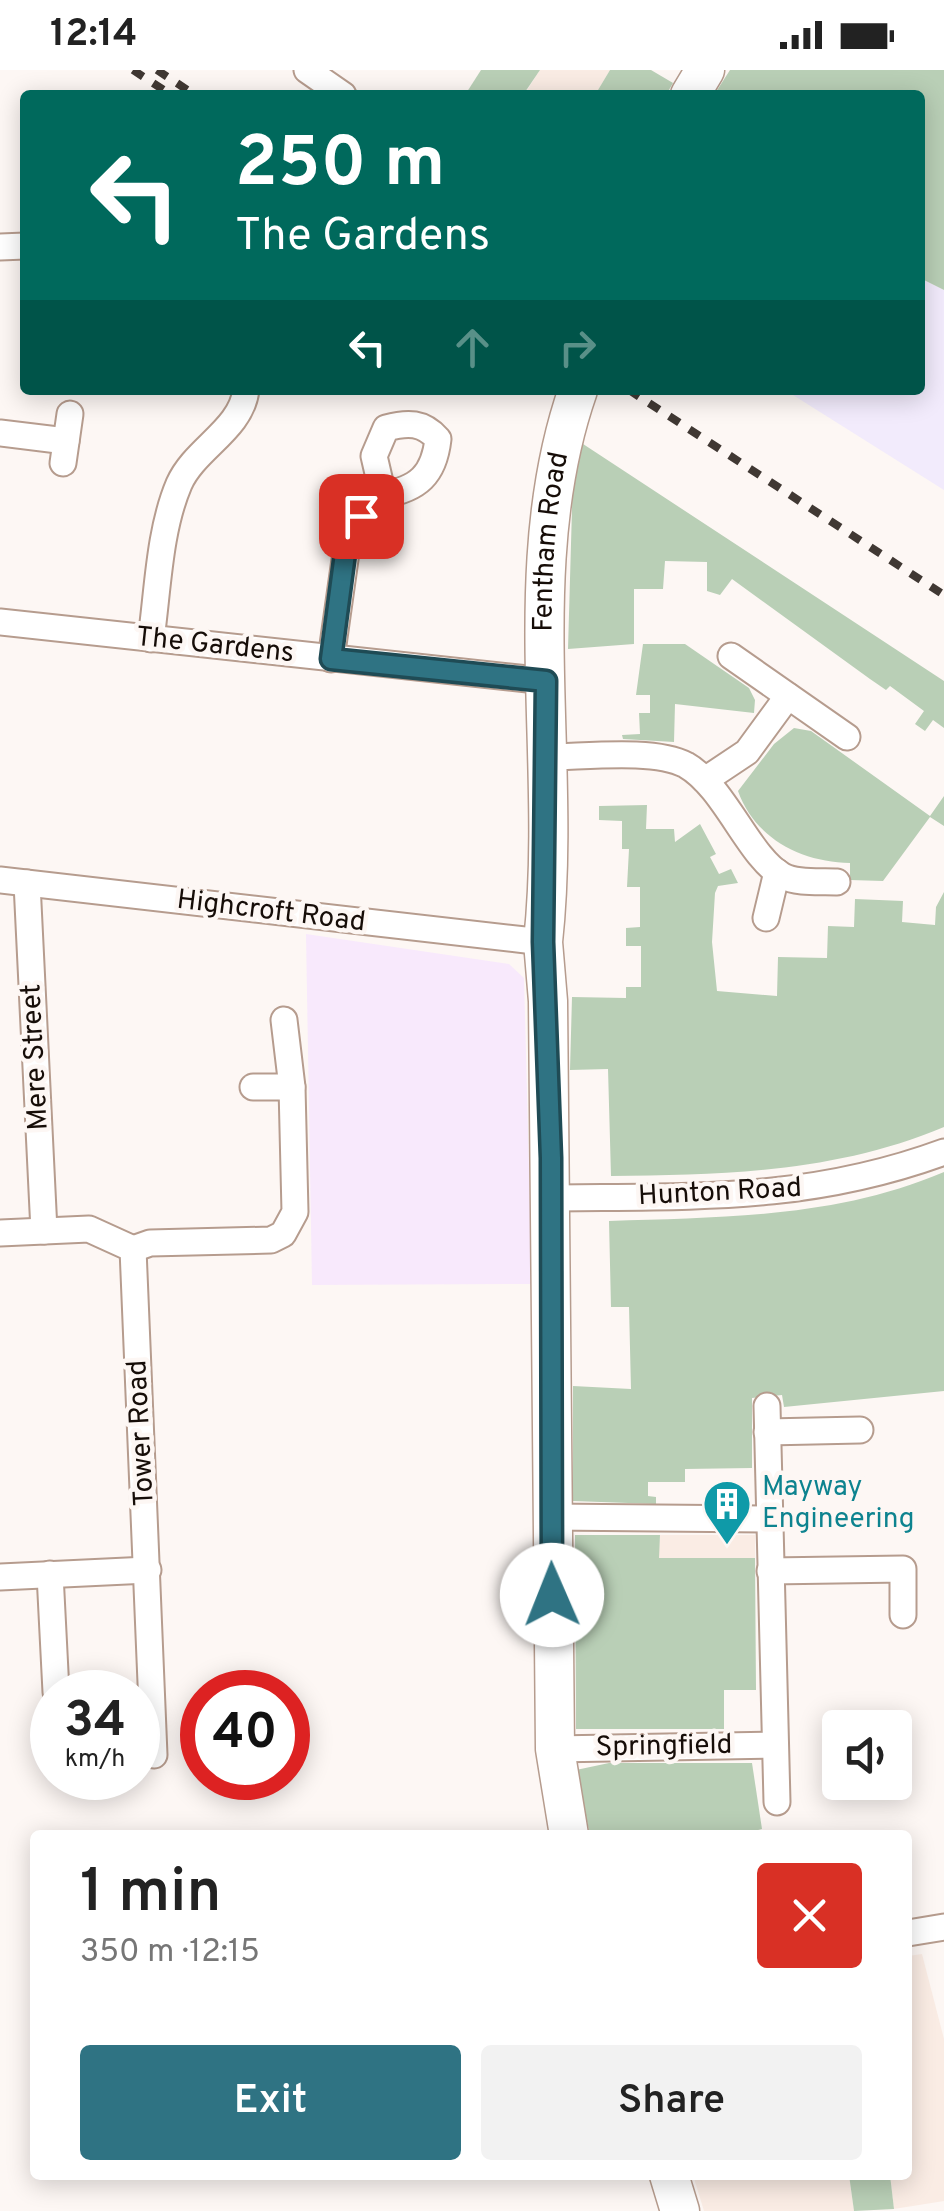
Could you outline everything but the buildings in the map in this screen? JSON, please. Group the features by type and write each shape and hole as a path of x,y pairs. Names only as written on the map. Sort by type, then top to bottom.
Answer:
{"street":[{"path":"307,72 336,90"},
{"path":"151,639 164,538 179,483 200,452 239,415 245,395"},
{"name":"Fentham Road","path":"568,1830 555,1749 550,1518 551,1198 543,942 552,483 573,405"},
{"path":"0,434 65,452 70,414"},
{"path":"331,659 348,531 383,495"},
{"name":"The Gardens","path":"1,619 546,681"},
{"path":"731,656 846,736"},
{"path":"704,780 747,752 788,696"},
{"path":"546,757 671,760 704,780 777,872 798,880 838,882"},
{"path":"766,918 777,872"},
{"name":"Highcroft Road","path":"0,880 543,942"},
{"name":"Mere Street","path":"27,882 44,1231"},
{"path":"0,1233 89,1229 133,1249 150,1243 271,1240 284,1234 295,1212 292,1087 284,1020"},
{"path":"254,1088 292,1087"},
{"name":"Hunton Road","path":"551,1198 781,1193 864,1178 944,1152"},
{"name":"Tower Road","path":"133,1249 151,1670"},
{"name":"Springfield","path":"777,1802 767,1419 860,1430"},
{"path":"550,1518 769,1518"},
{"path":"770,1571 903,1569 904,1615"},
{"path":"0,1577 148,1570"},
{"path":"50,1574 55,1670"},
{"name":"Springfield","path":"555,1749 774,1745"},
{"path":"912,1932 944,1926"},
{"path":"671,2180 680,2211"}],"shaded area":[{"path":"540,70 610,70 598,90 527,90"},
{"path":"925,280 944,290 944,490 793,395 925,395"},
{"path":"306,934 509,964 524,978 532,1284 312,1285"},
{"path":"660,1535 755,1535 755,1558 658,1558"},
{"path":"922,1954 944,2039 944,2201 894,2209 891,2180 912,2180 912,1955"},
{"path":"695,2180 850,2180 854,2211 704,2211"}],"green space":[{"path":"481,70 540,70 526,90 468,90"},
{"path":"610,70 651,70 673,83 669,90 598,90"},
{"path":"730,70 944,70 944,290 925,280 925,90 717,90"},
{"path":"580,442 944,681 944,728 933,720 925,731 915,724 924,711 890,686 886,690 732,579 720,595 707,591 707,562 665,561 663,589 634,589 634,644 568,649 573,474"},
{"path":"643,644 685,644 749,688 755,700 754,713 675,704 674,742 623,739 622,735 640,734 639,713 650,713 650,695 636,695"},
{"path":"794,728 811,731 930,816 944,796 944,826 930,817 883,881 850,880 850,863 815,858 782,845 756,822 738,791 774,744"},
{"path":"647,805 646,829 674,829 675,842 700,824 716,854 710,857 719,874 731,869 738,883 718,886 715,893 712,942 717,991 777,996 778,957 827,958 828,926 854,927 855,899 903,901 902,922 935,925 936,907 944,892 944,1127 863,1154 822,1162 739,1172 611,1176 608,1069 570,1070 572,997 626,998 626,987 641,987 641,946 626,946 626,928 640,927 640,887 627,887 629,849 622,849 622,821 599,820 599,806"},
{"path":"944,1172 944,1391 784,1407 782,1395 752,1398 752,1468 685,1469 685,1482 648,1482 648,1496 656,1497 656,1504 573,1501 573,1386 631,1389 629,1307 611,1307 609,1221 737,1216 821,1207 903,1187"},
{"path":"575,1535 660,1535 659,1558 755,1558 756,1690 724,1690 724,1729 576,1729"},
{"path":"609,1763 752,1763 762,1829 589,1830 576,1770"},
{"path":"850,2180 891,2180 894,2209 854,2211"}],"railway":[{"path":"133,70 164,90"},
{"path":"157,70 187,90"},
{"path":"637,395 944,595"}],"place":[{"name":"Mayway Engineering","path":"727,1546"}],"route":[{"path":"361,516 348,531 331,659 546,681 547,908 543,942 551,1158 552,1595"}]}
